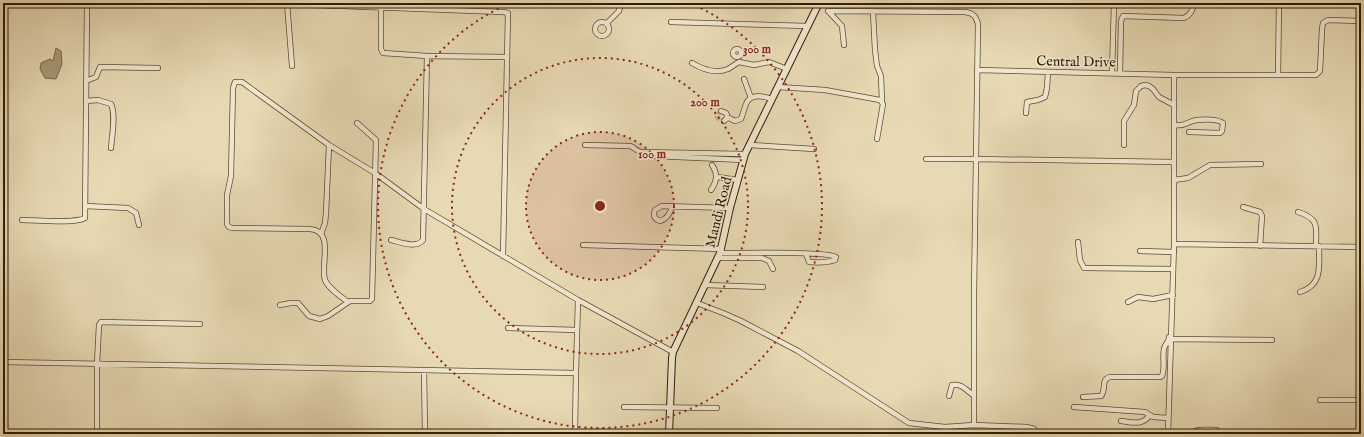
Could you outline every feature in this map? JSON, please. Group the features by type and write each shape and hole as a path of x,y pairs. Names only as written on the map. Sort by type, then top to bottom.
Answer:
{"street":[{"path":"22,220 64,221 83,220 85,218 87,3"},
{"path":"607,23 619,11 621,3"},
{"name":"Mandi Road","path":"669,434 673,352 720,253 730,208 744,157 819,3"},
{"path":"1112,73 1114,3"},
{"path":"1120,73 1121,21 1123,16 1184,18 1192,13 1195,3"},
{"path":"1278,75 1279,3"},
{"path":"292,66 287,4 507,12 503,256"},
{"path":"381,8 382,52 386,54 507,57"},
{"path":"844,45 842,26 828,11 965,12 975,15 978,24 973,395 974,425"},
{"path":"873,12 876,64 882,76 883,110 877,139"},
{"name":"Central Drive","path":"977,70 1316,75 1320,71 1322,29 1324,23 1328,20 1361,21"},
{"path":"672,22 808,26"},
{"path":"391,240 418,244 423,240 427,56"},
{"path":"692,63 704,69 716,71 727,69 739,60 754,65 769,62 787,68"},
{"path":"86,81 96,77 100,67 158,68"},
{"path":"1026,113 1027,102 1045,97 1048,72"},
{"path":"1168,434 1174,252 1174,74"},
{"path":"744,79 751,98"},
{"path":"348,302 330,288 325,280 325,243 318,230 232,228 227,224 227,195 231,176 234,83 242,82 330,145 375,173 424,209 578,300 673,352"},
{"path":"1124,146 1124,121 1134,105 1136,91 1140,86 1149,86 1158,97 1174,105"},
{"path":"778,87 832,91 879,99 882,101"},
{"path":"722,111 726,113 725,119 735,121 741,119 746,103 751,98 758,96 772,100"},
{"path":"86,101 98,100 111,104 113,108 111,148"},
{"path":"1174,125 1183,126 1198,120 1219,121 1222,124 1222,131 1220,133 1189,132"},
{"path":"280,305 298,303 309,316 320,319 328,316 352,300 370,301 373,298 375,139 357,123"},
{"path":"321,234 326,213 330,145"},
{"path":"585,145 630,146 641,152 744,157"},
{"path":"750,145 814,149"},
{"path":"655,156 744,157"},
{"path":"926,159 1174,162"},
{"path":"1174,180 1188,178 1210,165 1261,164"},
{"path":"711,190 717,177 712,165"},
{"path":"717,177 738,180"},
{"path":"85,206 131,209 137,215 139,225"},
{"path":"672,207 730,208"},
{"path":"1244,207 1260,212 1261,214 1260,246"},
{"path":"1298,212 1307,215 1314,221 1316,227 1319,266 1316,282 1311,287 1300,292"},
{"path":"1078,242 1080,260 1084,268 1173,269"},
{"path":"1174,244 1361,247"},
{"path":"583,245 720,253 806,254 833,255 836,257 835,260 827,263 810,262 806,254"},
{"path":"1140,251 1174,252"},
{"path":"720,253 762,258 769,261 773,268"},
{"path":"706,285 763,287"},
{"path":"1128,302 1138,297 1153,299 1173,295"},
{"path":"575,431 578,300"},
{"path":"697,303 741,321 798,352 905,422 945,427 974,425 1032,428 1035,430 1036,434"},
{"path":"97,434 97,364 99,325 102,321 200,324"},
{"path":"1082,397 1102,396 1104,394 1104,381 1110,377 1162,376 1164,372 1164,347 1169,341 1170,328 1172,327"},
{"path":"508,328 577,330"},
{"path":"1172,339 1272,340"},
{"path":"3,362 576,373"},
{"path":"424,370 425,434"},
{"path":"949,396 950,387 956,384 973,395"},
{"path":"1320,400 1361,400"},
{"path":"624,408 716,408"},
{"path":"1074,408 1146,412 1153,418 1168,418"},
{"path":"1121,420 1138,423 1144,421 1149,416"},
{"path":"1003,426 1003,434"},
{"path":"945,427 945,434"},
{"path":"1190,434 1195,431 1202,430 1217,430 1221,434"}],"shaded area":[{"path":"56,48 61,51 62,64 56,79 45,78 40,69 41,63 50,59 53,61"}],"tunnel":[{"path":"721,111 717,117 719,120 724,121"}]}
